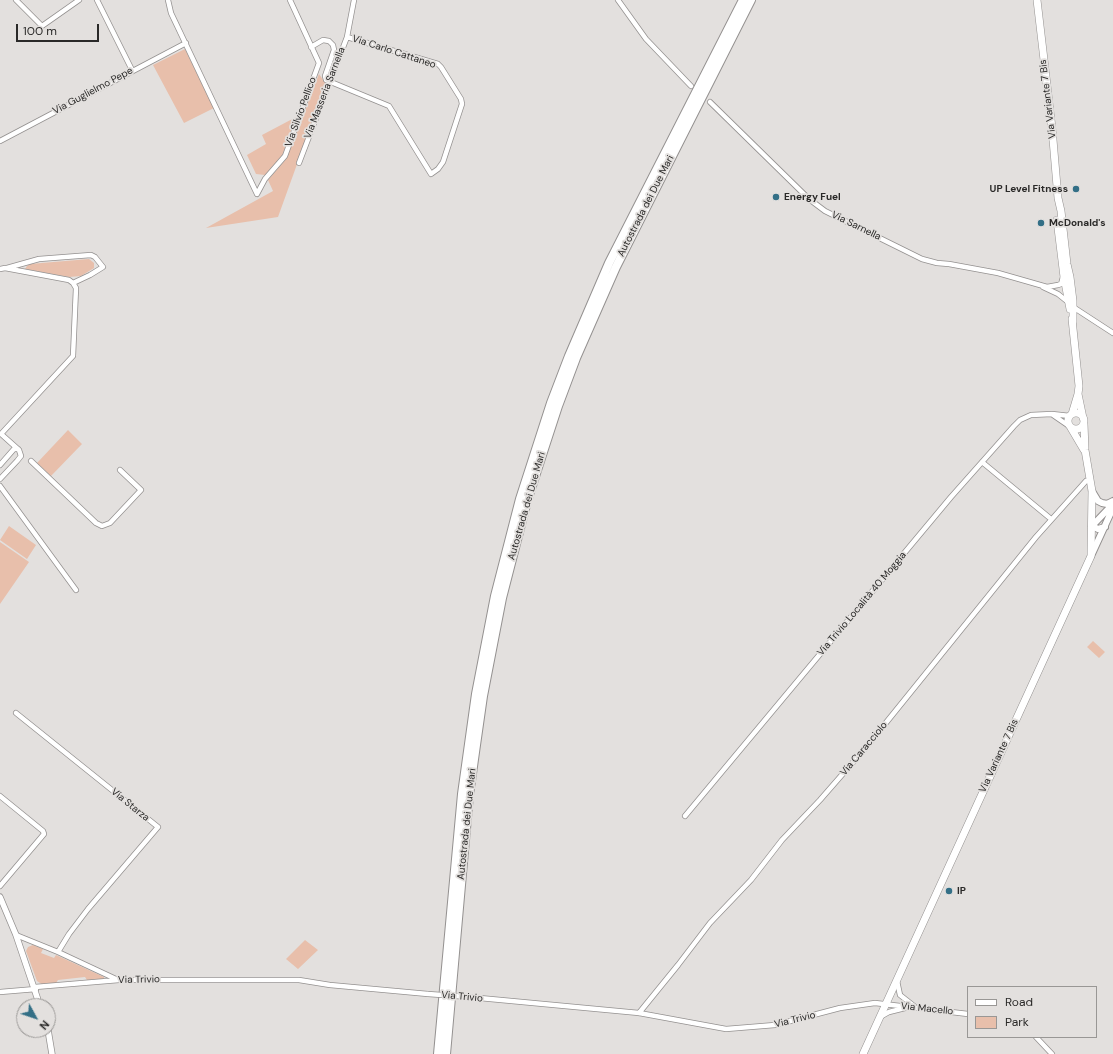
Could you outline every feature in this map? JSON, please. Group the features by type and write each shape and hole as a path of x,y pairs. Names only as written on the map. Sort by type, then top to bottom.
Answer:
{"highway":[{"name":"Autostrada dei Due Mari","path":"438,1054 462,794 470,730 483,652 495,596 520,499 551,403 569,356 609,263 743,0"},
{"name":"Autostrada dei Due Mari","path":"446,1054 470,795 483,696 502,598 527,501 558,406 584,339 616,267 752,0"}],"main road":[{"name":"Via Variante 7 Bis","path":"1037,0 1052,128 1058,198 1070,277 1070,304"},
{"name":"Via Variante 7 Bis","path":"863,1054 1091,556 1092,491 1085,450 1084,421 1078,394 1073,322 1064,277 1056,211 1058,198"},
{"name":"Via Variante 7 Bis","path":"1066,288 1068,264"},
{"name":"Via Variante 7 Bis","path":"1071,415 1078,394"},
{"path":"1077,413 1084,421 1078,429 1070,427 1067,421 1071,415 1077,413"},
{"name":"Via Variante 7 Bis","path":"1070,427 1085,450"},
{"path":"1092,491 1098,501 1102,504 1113,502"},
{"path":"1104,527 1098,529 1092,526 1113,502"},
{"path":"1091,556 1113,508"}],"street":[{"path":"16,0 42,26 79,0"},
{"path":"97,0 132,70"},
{"path":"168,0 171,13 186,43"},
{"name":"Via Silvio Pellico","path":"186,43 256,194 265,179 285,156 319,63 290,0"},
{"name":"Via Masseria Sarnella","path":"299,163 347,37 354,0"},
{"path":"618,0 646,39 690,86"},
{"name":"Via Carlo Cattaneo","path":"329,82 389,106 431,174 438,169 446,156 462,104 461,99 441,67 438,64 347,37"},
{"name":"Via Silvio Pellico","path":"311,47 323,40 329,41 334,45 334,50 325,76 326,80 329,82"},
{"name":"Via Guglielmo Pepe","path":"0,141 132,70 186,43"},
{"name":"Via Sarnella","path":"710,102 809,199 826,211 922,259 937,263 998,273 1038,285"},
{"path":"3,269 39,259 91,255 96,257 103,267 73,283"},
{"path":"0,479 20,456 19,450 1,434 73,356 76,288 73,283 68,280 3,269"},
{"path":"1038,285 1047,287 1056,286 1061,284 1064,277"},
{"path":"1038,285 1058,294 1070,304 1113,333"},
{"path":"1058,294 1064,292 1066,288"},
{"path":"1052,414 1070,427"},
{"name":"Via Trivio Località 40 Moggia","path":"685,816 982,462 1020,420 1031,415 1071,415"},
{"path":"0,464 14,449 19,450"},
{"path":"31,462 96,523 102,526 110,523 141,490 120,470"},
{"path":"982,462 1051,519"},
{"name":"Via Caracciolo","path":"639,1013 710,923 751,880 782,840 820,800 868,745 1051,519 1086,481"},
{"path":"0,486 76,590"},
{"name":"Via Starza","path":"16,713 158,827 88,909 69,934 58,952"},
{"path":"0,796 44,834 0,886"},
{"path":"0,897 16,935 38,998"},
{"path":"16,935 58,952 119,980"},
{"name":"Via Trivio","path":"0,992 119,980 299,980 330,986 639,1013 726,1029 775,1026 840,1008 875,1003 886,1005"},
{"path":"897,980 900,995 913,1007"},
{"name":"Via Macello","path":"886,1005 967,1014"},
{"path":"880,1017 889,1012 913,1007"},
{"path":"49,1038 52,1054"},
{"path":"1037,1038 1052,1054"}],"green space":[{"path":"185,49 214,108 184,123 153,65"},
{"path":"319,74 326,84 278,217 206,228 273,191 268,180 286,159"},
{"path":"298,116 282,156 265,175 256,174 247,155 266,144 262,135"},
{"path":"89,259 94,263 94,268 81,276 69,277 25,269 30,264"},
{"path":"68,430 82,444 51,476 37,463"},
{"path":"9,526 36,545 27,559 0,540"},
{"path":"0,542 29,562 0,604"},
{"path":"1093,641 1105,652 1099,658 1087,647"},
{"path":"305,940 318,950 298,969 286,959"},
{"path":"33,945 43,949 41,953 54,958 56,955 104,977 104,979 87,980 85,977 58,980 56,983 43,985 37,981 26,951 28,947"}],"place":[{"name":"UP Level Fitness","path":"1076,189"},
{"name":"Energy Fuel","path":"776,197"},
{"name":"McDonald's","path":"1041,223"},
{"name":"IP","path":"949,891"}]}
